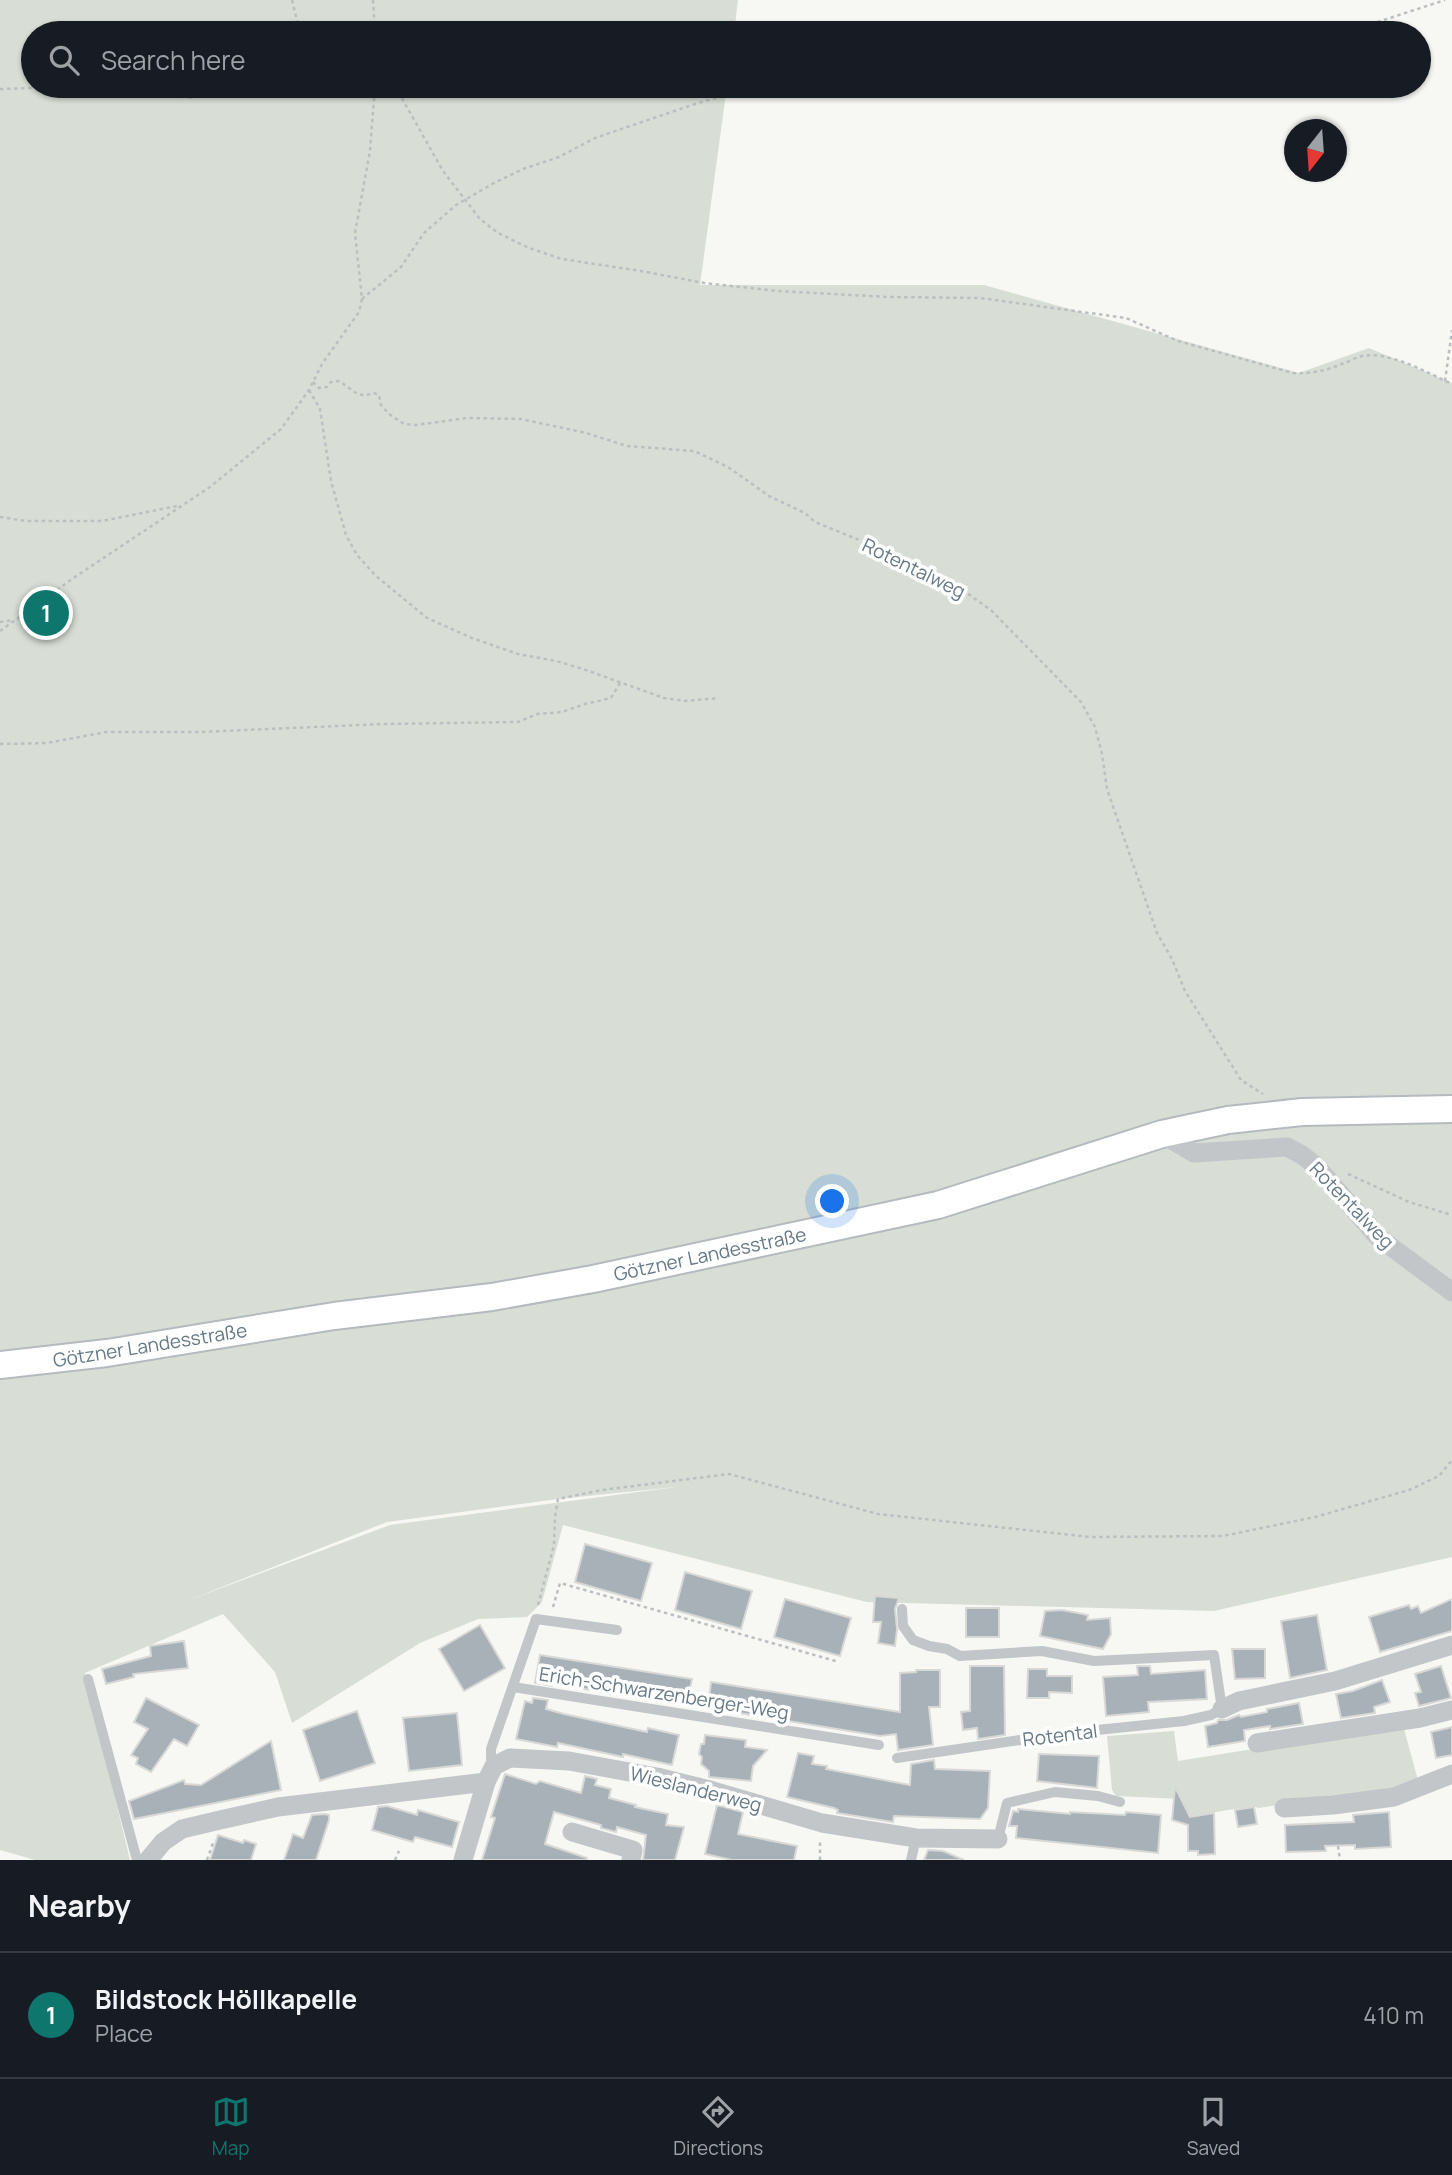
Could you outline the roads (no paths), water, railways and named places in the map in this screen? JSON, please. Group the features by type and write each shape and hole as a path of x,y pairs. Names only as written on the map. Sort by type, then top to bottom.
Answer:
{"main road":[{"name":"Götzner Landesstraße","path":"0,1365 107,1353 334,1316 492,1297 593,1279 938,1205 1163,1135 1228,1120 1278,1113 1452,1109"}],"street":[{"name":"Rotentalweg","path":"1163,1135 1194,1153 1287,1147 1302,1155 1316,1166 1378,1237 1452,1292"},
{"name":"Rotental","path":"1222,1709 1239,1701 1335,1681 1452,1646"},
{"path":"1257,1743 1420,1718 1452,1710"},
{"name":"Wieslanderweg","path":"148,1860 163,1842 182,1829 278,1807 490,1774 510,1758 582,1763 684,1783 822,1822 916,1838 998,1839"},
{"path":"463,1860 490,1774"},
{"path":"1284,1808 1394,1797 1452,1774"},
{"path":"572,1832 633,1850 631,1860"}],"lane":[{"path":"902,1609 903,1626 914,1640 947,1649 960,1656 1042,1651 1094,1661 1214,1655 1222,1709"},
{"name":"Erich-Schwarzenberger-Weg","path":"617,1630 536,1619 513,1686 879,1745"},
{"path":"88,1679 137,1860"},
{"path":"490,1774 491,1749 513,1686"},
{"name":"Rotental","path":"897,1758 1068,1733 1184,1721 1210,1715 1222,1709"},
{"name":"Wieslanderweg","path":"998,1839 1007,1803 1055,1792 1098,1796 1120,1802"},
{"path":"911,1860 916,1838"}],"place":[{"name":"Bildstock Höllkapelle","path":"46,613"}]}
